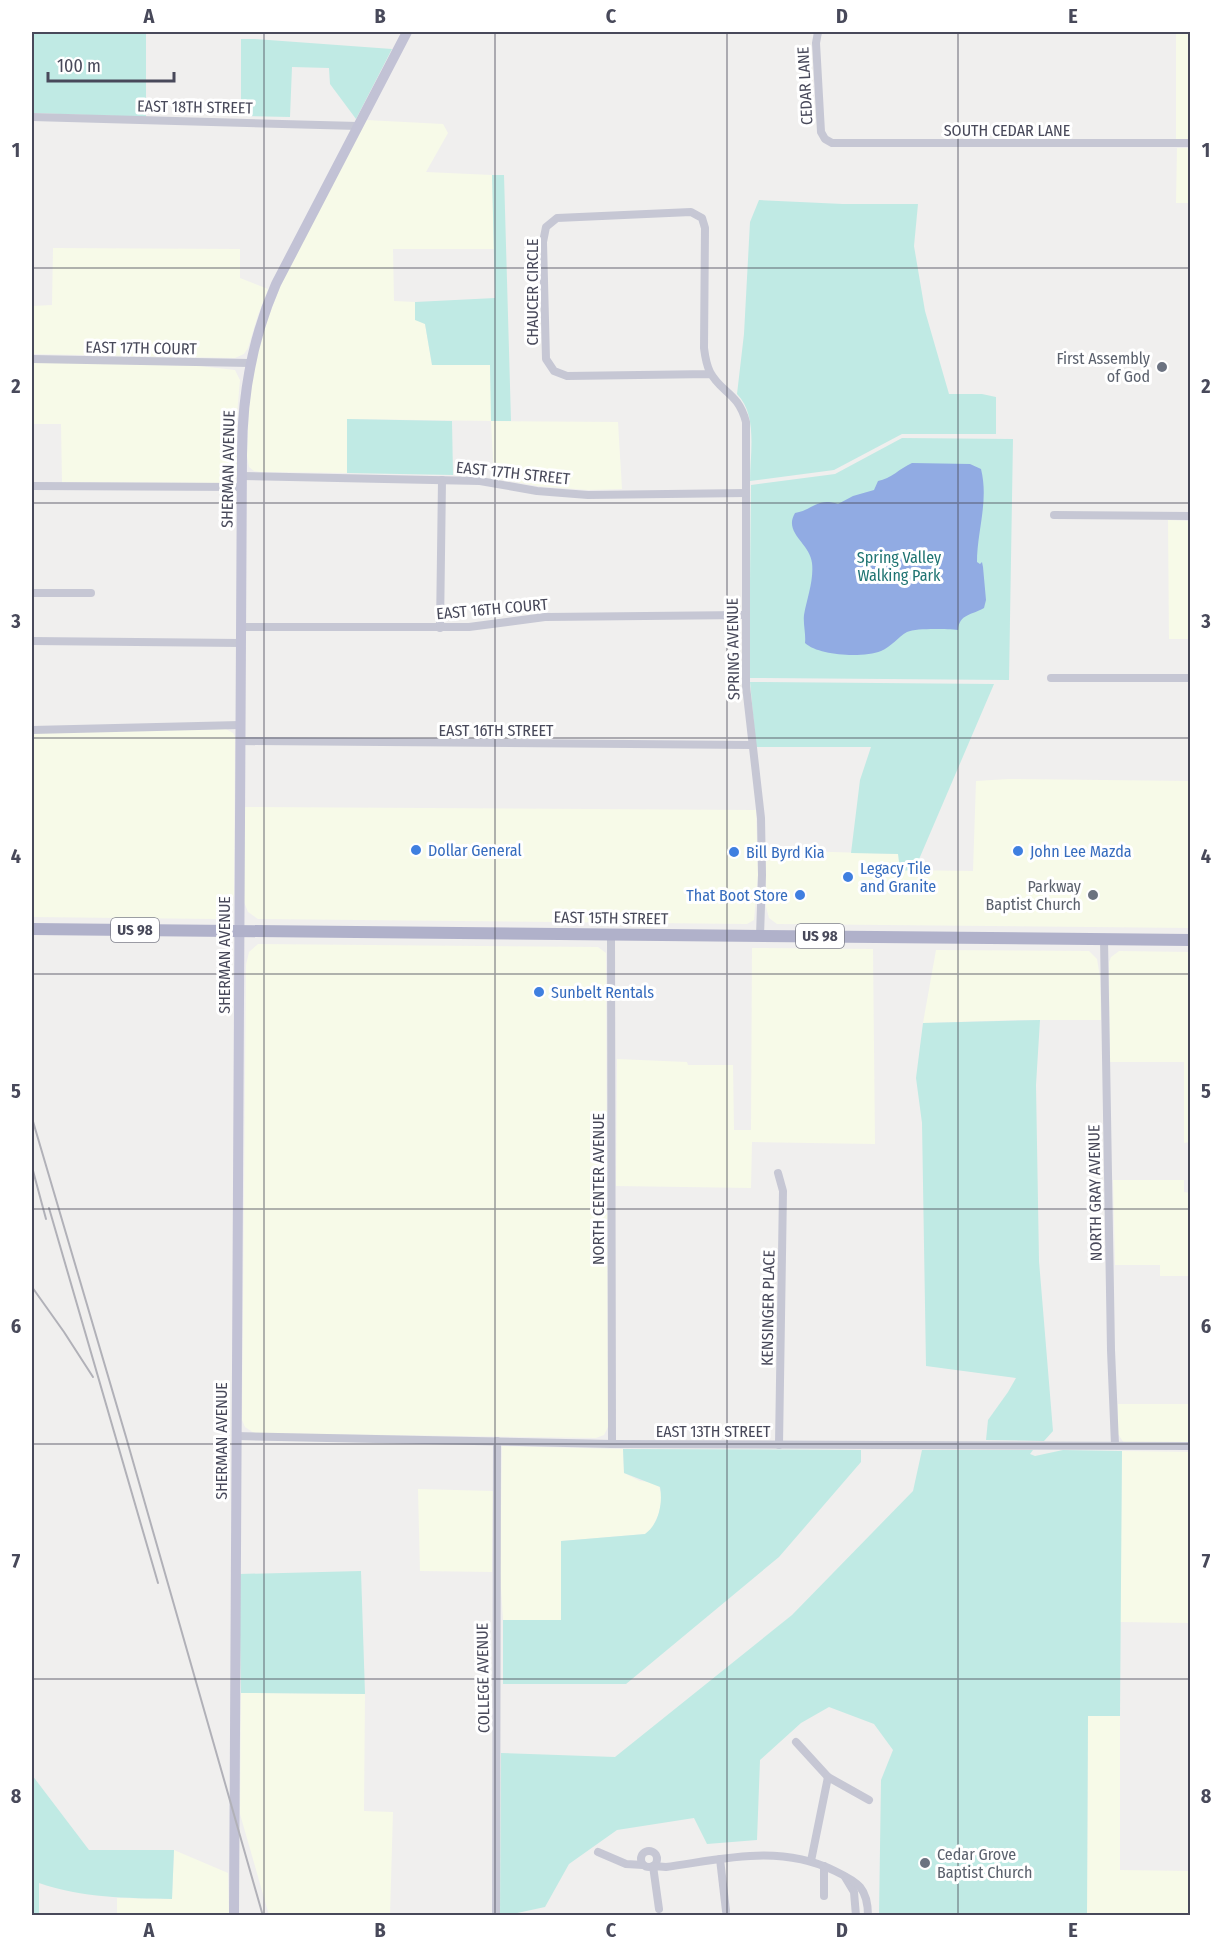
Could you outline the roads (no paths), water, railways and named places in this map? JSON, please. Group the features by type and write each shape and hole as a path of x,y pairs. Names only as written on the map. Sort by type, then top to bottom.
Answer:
{"main road":[{"name":"EAST 15TH STREET","path":"32,929 1191,940"}],"street":[{"name":"SHERMAN AVENUE","path":"234,1916 243,423 250,363 261,319 276,284 407,32"},
{"name":"CEDAR LANE","path":"818,32 816,43 819,112 821,133 825,139"},
{"name":"EAST 18TH STREET","path":"32,117 358,126"},
{"name":"SOUTH CEDAR LANE","path":"825,139 832,143 848,145 1191,143"},
{"name":"CHAUCER CIRCLE","path":"691,212 702,218 705,228 704,348 711,374 567,376 554,371 546,359 543,242 546,227 557,219 691,212"},
{"name":"EAST 17TH COURT","path":"32,359 250,363"},
{"name":"SPRING AVENUE","path":"711,374 739,402 746,422 746,686 761,818 760,936"},
{"name":"EAST 17TH STREET","path":"32,486 442,480 480,481 537,491 588,495 746,493"},
{"path":"440,628 442,480"},
{"path":"1054,515 1191,516"},
{"path":"32,593 91,593"},
{"name":"EAST 16TH COURT","path":"241,627 440,628 469,627 544,617 745,615"},
{"path":"32,641 241,643"},
{"path":"1051,678 1191,678"},
{"path":"32,730 240,725"},
{"name":"EAST 16TH STREET","path":"240,741 752,745"},
{"name":"NORTH CENTER AVENUE","path":"611,934 612,1444"},
{"name":"NORTH GRAY AVENUE","path":"1104,939 1111,1350 1115,1446"},
{"name":"KENSINGER PLACE","path":"778,1173 783,1191 779,1445"},
{"name":"EAST 13TH STREET","path":"236,1436 612,1444 1191,1446"},
{"name":"COLLEGE AVENUE","path":"496,1916 497,1441"},
{"path":"796,1742 828,1777 869,1800"},
{"path":"811,1861 828,1777"},
{"path":"643,1865 641,1857 644,1853 648,1851 656,1856 653,1866 659,1909"},
{"path":"598,1852 626,1864 648,1867 666,1867 759,1854 779,1854 811,1861 844,1875 860,1885 866,1900 868,1916"},
{"path":"720,1859 726,1911"},
{"path":"824,1866 824,1896"},
{"path":"844,1875 854,1892 856,1916"}],"water":[{"path":"912,463 970,464 981,469 984,493 977,562 980,564 982,562 983,567 986,600 984,608 964,618 958,630 932,629 907,632 885,649 873,653 853,655 830,653 812,647 805,643 804,618 812,563 792,526 795,513 820,503 838,504 853,496 874,490 878,481"}],"railway":[{"path":"32,1118 263,1916"},
{"path":"32,1167 46,1219"},
{"path":"49,1208 158,1583"},
{"path":"32,1287 93,1377"}],"place":[{"name":"First Assembly of God","path":"1162,367"},
{"name":"Dollar General","path":"416,850"},
{"name":"John Lee Mazda","path":"1018,851"},
{"name":"Bill Byrd Kia","path":"734,852"},
{"name":"Legacy Tile and Granite","path":"848,877"},
{"name":"That Boot Store","path":"800,895"},
{"name":"Parkway Baptist Church","path":"1093,895"},
{"name":"Sunbelt Rentals","path":"539,992"},
{"name":"Cedar Grove Baptist Church","path":"925,1863"}],"park label":[{"name":"Spring Valley Walking Park","path":"899,566"}]}
